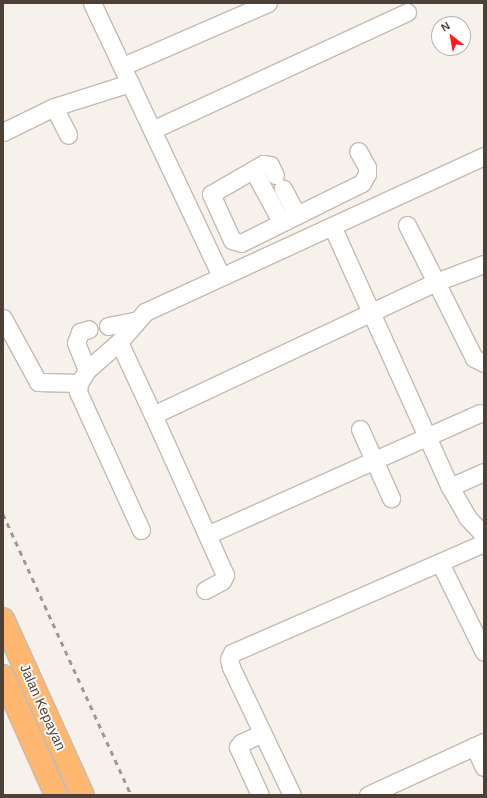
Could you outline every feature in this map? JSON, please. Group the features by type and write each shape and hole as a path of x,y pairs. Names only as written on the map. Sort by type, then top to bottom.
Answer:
{"highway":[{"name":"Jalan Kepayan","path":"3,619 83,795"},
{"name":"Jalan Kepayan","path":"3,676 10,708 56,795"}],"street":[{"path":"92,3 123,66 196,226 221,276"},
{"path":"123,66 268,3"},
{"path":"152,130 407,12"},
{"path":"3,132 54,107 130,83"},
{"path":"54,107 68,135"},
{"path":"290,219 279,182 267,163 211,194 232,240 241,243 290,219 362,183 367,174 367,168 358,151"},
{"path":"141,530 87,416 78,392 83,376 119,342 134,321 145,312 484,156"},
{"path":"252,170 290,219"},
{"path":"196,226 221,218"},
{"path":"407,225 474,358 484,363"},
{"path":"332,226 370,314 450,487 467,517 484,535"},
{"path":"153,415 436,282 484,264"},
{"path":"3,318 38,382 83,376"},
{"path":"108,326 134,321"},
{"path":"83,376 76,343 80,332 89,328"},
{"path":"119,342 225,578 205,590"},
{"path":"207,535 374,460 427,438 480,413"},
{"path":"360,429 391,498"},
{"path":"450,487 484,472"},
{"path":"292,795 230,663 234,650 484,543"},
{"path":"440,563 484,652"},
{"path":"260,795 238,747 241,743 262,733"},
{"path":"368,795 479,744 484,767"}],"green space":[{"path":"3,641 72,795 68,795 3,651"}],"railway":[{"path":"3,514 131,795"}]}
